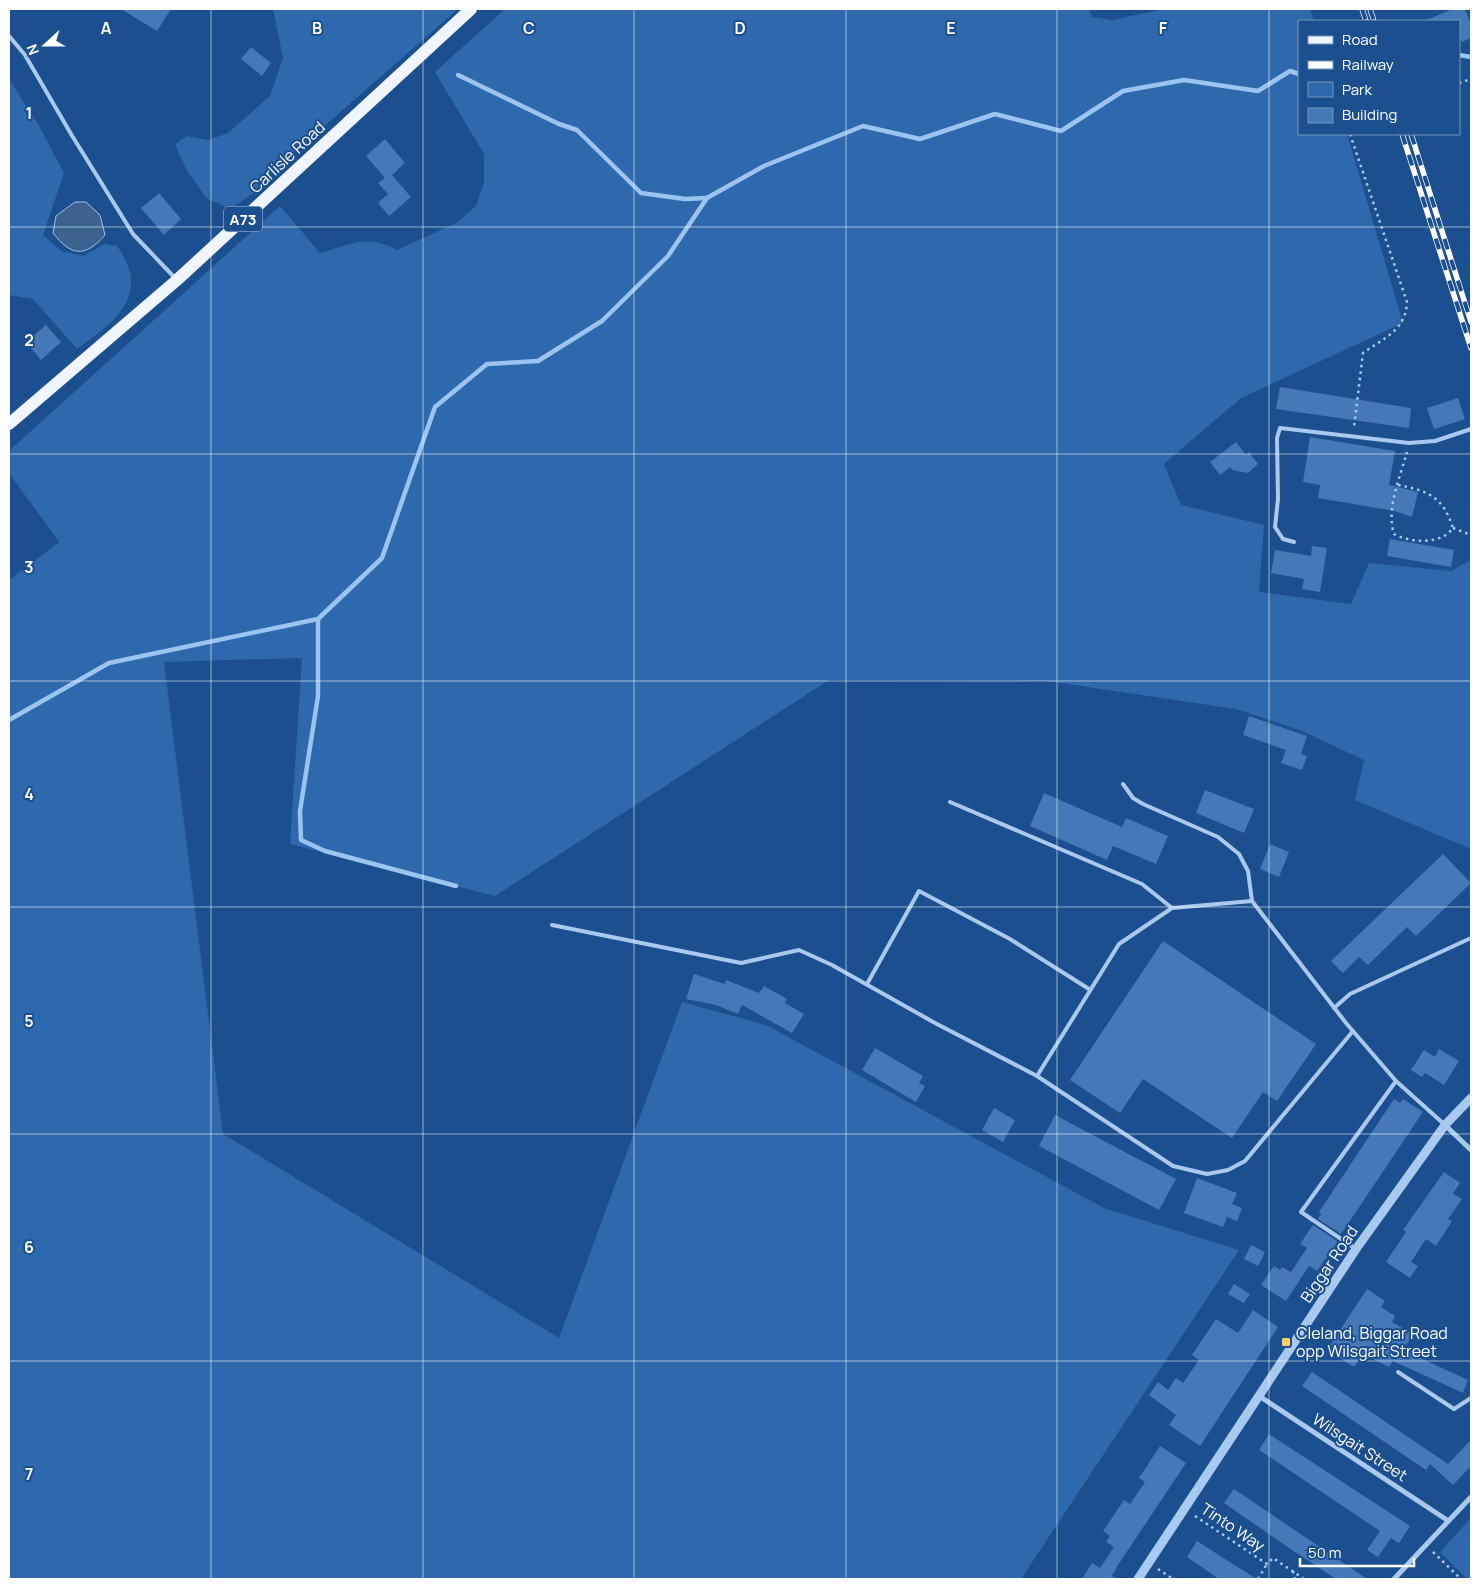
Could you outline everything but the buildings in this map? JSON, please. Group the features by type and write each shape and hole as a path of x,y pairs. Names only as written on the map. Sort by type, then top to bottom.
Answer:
{"main road":[{"name":"Carlisle Road","path":"9,424 177,280 472,9"}],"street":[{"name":"Biggar Road","path":"1138,1579 1356,1249 1445,1125 1471,1098"},
{"path":"1445,1125 1471,1150"},
{"name":"Wilsgait Street","path":"1259,1396 1448,1520"},
{"path":"1394,1579 1471,1497"}],"lane":[{"path":"9,36 25,55 133,234 177,280"},
{"path":"1294,542 1283,539 1275,526 1278,432 1283,427 1353,438 1409,443 1435,441 1471,429"},
{"path":"1123,784 1133,798 1218,837 1239,854 1248,871 1252,901 1334,1008 1396,1081 1445,1125"},
{"path":"950,802 1142,884 1172,908"},
{"path":"867,984 919,892 1010,939 1089,989"},
{"path":"1037,1076 1089,989 1119,944 1172,908 1252,901"},
{"path":"552,925 741,963 799,950 867,984 935,1023 1037,1076 1173,1166 1208,1174 1228,1170 1245,1161 1353,1031"},
{"path":"1334,1008 1350,994 1471,938"},
{"path":"1356,1249 1300,1212 1396,1081"},
{"path":"1398,1372 1454,1409 1471,1398"}],"path":[{"path":"1350,135 1407,302 1405,319 1399,327 1364,353 1353,438"},
{"path":"1409,443 1390,516 1394,534 1403,539 1435,541 1447,536 1453,528"},
{"path":"1398,484 1420,489 1437,498 1448,513 1453,528"},
{"path":"1453,528 1471,535"},
{"name":"Tinto Way","path":"1185,1509 1267,1564"},
{"path":"1425,1544 1461,1579"},
{"name":"Tinto Way","path":"1258,1579 1273,1558 1304,1579"},
{"path":"1149,1563 1173,1579"},
{"path":"1293,1572 1294,1579"}],"green space":[{"path":"273,9 458,9 281,164 254,193 230,209 206,198 185,167 175,144 187,136 208,140 228,133 270,96 283,58"},
{"path":"505,9 1089,9 1092,17 1112,20 1165,9 1310,9 1314,20 1298,20 1298,135 1347,135 1403,323 1241,398 1164,464 1181,505 1264,525 1259,592 1351,604 1369,563 1451,571 1471,560 1471,849 1355,800 1364,760 1302,731 1236,709 1047,681 829,680 495,896 290,844 302,658 164,662 223,1134 559,1338 682,1002 766,1025 1104,1208 1239,1250 1021,1579 9,1579 9,580 59,542 9,473 9,451 280,206 320,253 359,242 376,242 397,250 456,223 476,206 484,182 484,154 435,72"},
{"path":"9,79 38,124 64,173 43,235 61,251 83,256 105,244 117,246 127,263 131,279 130,293 124,306 104,328 77,349 33,299 9,295"},
{"path":"1471,1518 1471,1579 1467,1579 1440,1552"}],"shaded area":[{"path":"75,202 86,202 100,215 105,235 85,251 72,250 53,233 56,216"}],"waterway":[{"path":"1460,55 1471,57"},
{"path":"9,720 109,663 318,619 382,558 435,407 487,364 538,361 602,321 668,256 707,198 764,166 863,126 920,139 995,114 1061,131 1123,91 1184,80 1258,91 1290,71 1298,74"},
{"path":"458,75 559,124 577,130 641,193 685,199 707,198"},
{"path":"318,619 318,696 300,811 301,840 325,851 456,886"}],"railway":[{"path":"1362,9 1366,20"},
{"path":"1370,9 1374,20"},
{"path":"1402,135 1471,348"},
{"path":"1411,135 1471,322"}],"place":[{"name":"Cleland, Biggar Road opp Wilsgait Street","path":"1286,1342"}]}
